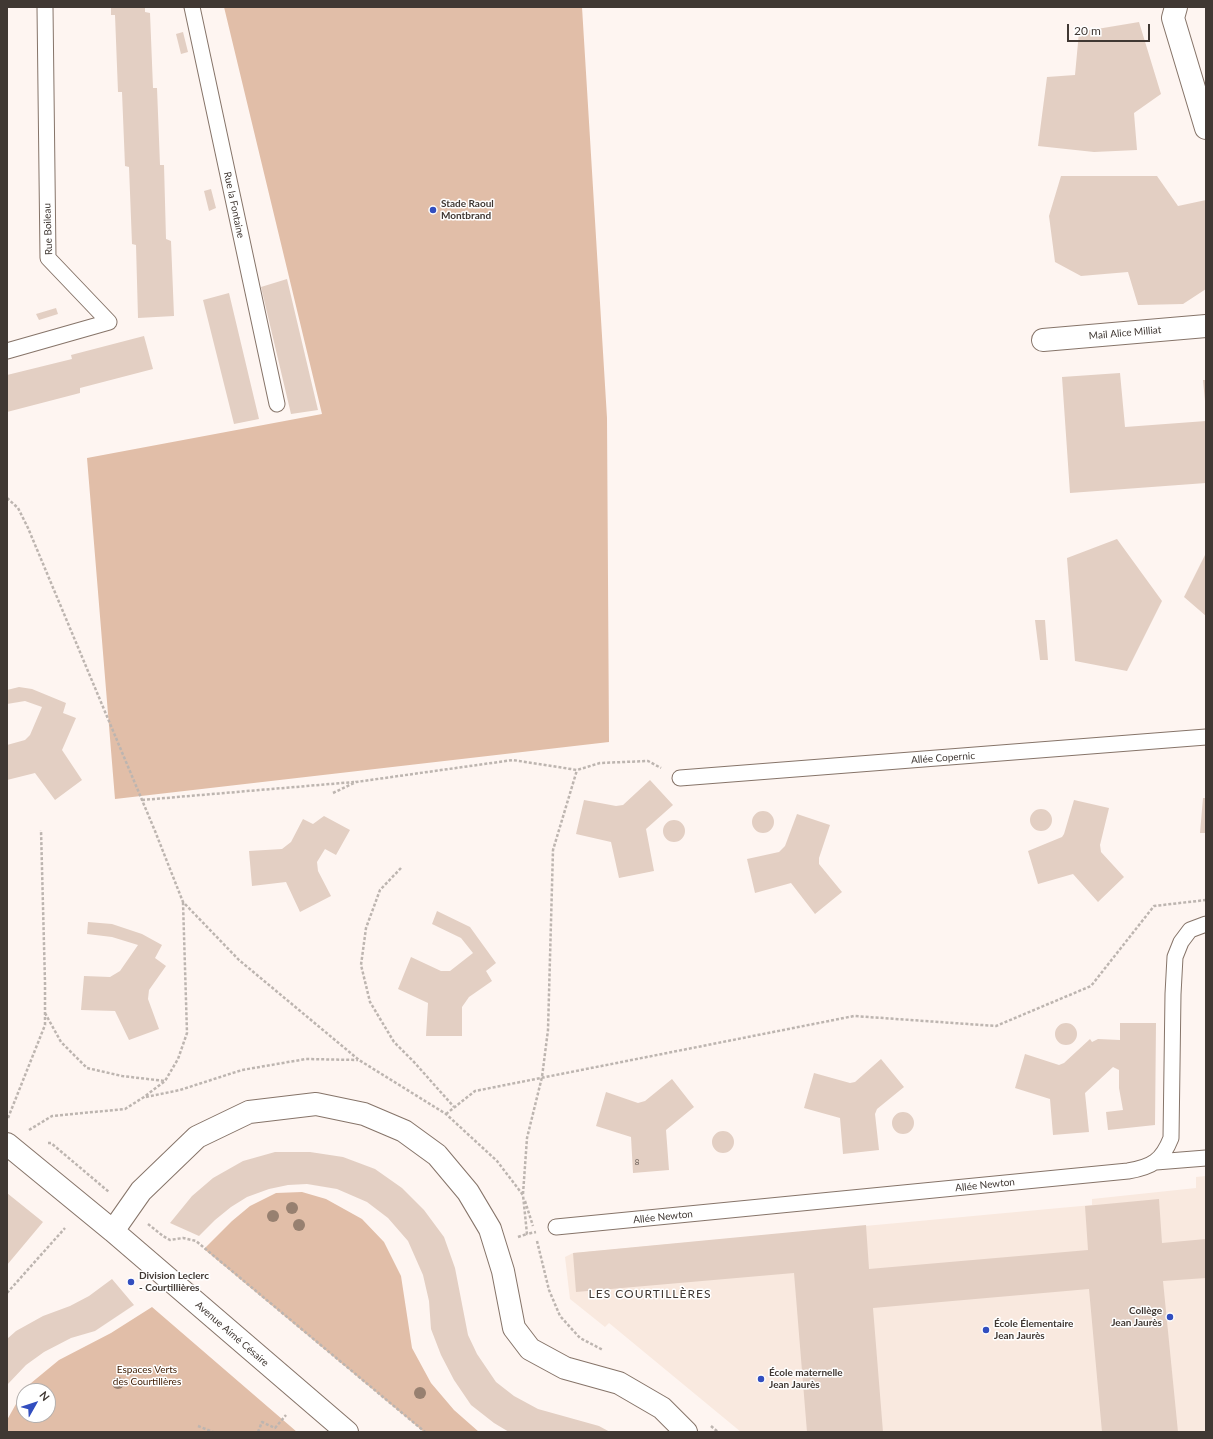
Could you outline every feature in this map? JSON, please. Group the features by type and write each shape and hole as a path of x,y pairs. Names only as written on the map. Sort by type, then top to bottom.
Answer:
{"street":[{"path":"1176,7 1173,18 1206,128"},
{"name":"Mail Alice Milliat","path":"1043,340 1206,326"},
{"path":"113,1231 141,1191 197,1137 249,1112 316,1104 364,1114 404,1132 437,1155 468,1192 490,1229 503,1271 514,1328 530,1350 565,1368 619,1382 662,1408 686,1432"},
{"name":"Avenue Aimé Césaire","path":"7,1144 113,1231 347,1432"}],"lane":[{"name":"Rue Boileau","path":"7,351 109,322 48,258 45,7"},
{"name":"Rue la Fontaine","path":"192,7 276,404"},
{"name":"Allée Copernic","path":"680,778 1206,737"},
{"path":"1156,1162 1166,1151 1171,1138 1172,994 1175,957 1181,942 1190,930 1206,924"},
{"path":"1156,1162 1206,1158"},
{"name":"Allée Newton","path":"556,1227 1128,1171 1141,1169 1156,1162"}],"path":[{"path":"7,498 18,508 28,528 183,902 187,1033 178,1059 165,1081 125,1109 52,1116 7,1144"},
{"path":"142,800 356,782 513,760 577,770 600,763 648,761 680,778"},
{"path":"556,1227 527,1234 523,1195 527,1138 542,1077 548,1030 553,850 577,770"},
{"path":"333,793 356,782"},
{"path":"25,1132 8,1118 45,1024 41,830"},
{"path":"401,868 380,890 366,928 361,965 370,1002 394,1042 414,1062 454,1108"},
{"path":"446,1114 475,1091 854,1016 996,1026 1091,986 1154,906 1206,900"},
{"path":"183,902 239,960 359,1060 446,1114 497,1161 523,1195 535,1232 549,1290 560,1316 580,1338 607,1352"},
{"path":"45,1013 61,1042 87,1068 122,1076 165,1081"},
{"path":"144,1097 180,1090 249,1068 306,1059 359,1060"},
{"path":"44,1143 51,1143 163,1236 170,1240 183,1238 196,1241 425,1432"},
{"path":"7,1293 65,1228"},
{"path":"258,1432 262,1422 275,1428 286,1415"},
{"path":"707,1423 718,1432"},
{"path":"198,1426 213,1432"}],"shaded area":[{"path":"1206,1176 1206,1432 741,1432 609,1323 605,1327 570,1299 565,1257 573,1253 1092,1205 1092,1199 1196,1188 1196,1177"}],"green space":[{"name":"Stade Raoul Montbrand","path":"224,7 582,7 607,418 609,742 115,799 87,458 322,414"},
{"path":"302,1192 326,1199 362,1219 384,1242 401,1276 412,1348 431,1383 454,1410 479,1432 424,1432 204,1249 232,1221 250,1206 276,1193"},
{"name":"Espaces Verts des Courtillères","path":"152,1307 297,1432 7,1432 7,1420 16,1404 16,1423 56,1423 56,1383 31,1383 59,1360 111,1333"}],"building":[{"path":"111,7 145,7 145,12 150,13 153,88 157,88 160,165 164,165 166,239 171,241 174,316 138,318 136,245 132,244 129,167 125,166 122,92 118,92 115,15 111,15"},
{"path":"1139,22 1161,94 1134,113 1137,150 1094,152 1038,146 1047,77 1075,75 1079,32"},
{"path":"183,32 188,52 181,54 176,34"},
{"path":"1061,176 1157,176 1178,206 1206,200 1206,289 1183,304 1138,305 1128,272 1081,276 1055,262 1049,216"},
{"path":"211,189 216,208 209,211 204,191"},
{"path":"287,279 318,410 291,414 261,287"},
{"path":"229,293 259,419 234,424 203,300"},
{"path":"56,308 58,314 39,320 36,314"},
{"path":"144,336 153,369 80,388 80,393 7,412 7,375 72,359 71,355"},
{"path":"1120,373 1125,427 1206,421 1206,483 1070,493 1062,377"},
{"path":"1203,380 1206,380 1206,401 1205,401"},
{"path":"1117,539 1162,601 1127,671 1075,661 1067,558"},
{"path":"1206,553 1206,616 1184,597"},
{"path":"1035,620 1045,620 1048,660 1040,660"},
{"path":"19,687 32,689 66,703 63,713 76,718 62,750 82,780 55,800 35,773 7,780 7,745 25,740 30,735 42,707 25,701 7,704 7,690"},
{"path":"650,780 673,805 646,829 654,871 619,878 611,842 576,834 584,800 616,806 623,805"},
{"path":"1203,798 1206,798 1206,833 1200,833"},
{"path":"1074,800 1109,808 1100,845 1101,852 1124,877 1098,902 1073,874 1038,884 1028,851 1062,837"},
{"path":"1041,809 1049,812 1052,820 1049,828 1041,831 1033,828 1030,820 1033,812"},
{"path":"763,811 771,814 774,822 771,830 763,833 755,830 752,822 755,814"},
{"path":"797,814 830,825 819,858 819,864 842,892 815,914 791,883 755,893 747,859 779,852 785,846"},
{"path":"324,816 350,830 336,855 325,849 317,862 318,871 331,896 300,912 286,882 252,886 249,851 282,849 291,842 303,819 313,824"},
{"path":"674,820 682,823 685,831 682,839 674,842 666,839 663,831 666,823"},
{"path":"437,911 470,927 496,963 486,971 492,981 469,997 462,1007 462,1036 426,1036 428,1003 398,989 411,957 441,971 450,971 473,953 461,938 432,924"},
{"path":"88,922 112,924 142,934 162,945 155,958 166,966 149,990 148,999 159,1029 129,1040 115,1011 81,1010 84,976 110,977 120,971 138,945 112,937 87,934"},
{"path":"1066,1023 1074,1026 1077,1034 1074,1042 1066,1045 1058,1042 1055,1034 1058,1026"},
{"path":"1120,1023 1156,1023 1155,1125 1108,1130 1106,1112 1123,1110 1119,1088 1119,1070 1113,1067 1085,1093 1089,1132 1053,1135 1050,1099 1015,1088 1025,1054 1059,1065 1064,1063 1090,1039 1092,1042 1098,1039 1120,1040"},
{"path":"881,1059 904,1087 877,1109 875,1114 879,1150 843,1154 840,1118 804,1108 814,1073 850,1083 855,1082"},
{"path":"672,1079 694,1107 666,1130 669,1170 633,1173 631,1137 596,1126 606,1092 638,1103 645,1101"},
{"path":"903,1112 911,1115 914,1123 911,1131 903,1134 895,1131 892,1123 895,1115"},
{"path":"723,1131 731,1134 734,1142 731,1150 723,1153 715,1150 712,1142 715,1134"},
{"path":"275,1152 310,1152 343,1157 375,1169 402,1188 424,1210 444,1237 455,1268 468,1335 477,1354 496,1382 514,1396 538,1409 599,1426 610,1432 509,1432 494,1423 471,1405 454,1380 441,1355 431,1329 429,1301 423,1275 408,1241 388,1218 367,1202 337,1189 307,1184 288,1185 269,1189 247,1197 231,1207 215,1220 199,1236 170,1223 192,1196 213,1178 243,1161"},
{"path":"7,1193 43,1222 7,1265"},
{"path":"1159,1199 1162,1243 1206,1239 1206,1278 1163,1281 1178,1432 1102,1432 1089,1289 873,1308 883,1432 807,1432 794,1273 576,1292 573,1253 866,1225 869,1269 1088,1250 1085,1206"},
{"path":"112,1279 134,1305 95,1331 71,1338 44,1352 26,1365 7,1385 7,1339 16,1331 43,1316 70,1306 89,1296"}],"place":[{"name":"Stade Raoul Montbrand","path":"433,210"},
{"name":"Division Leclerc - Courtillières","path":"131,1282"},
{"name":"Collège Jean Jaurès","path":"1170,1317"},
{"name":"École Élementaire Jean Jaurès","path":"986,1330"},
{"name":"École maternelle Jean Jaurès","path":"761,1379"}],"district":[{"name":"LES COURTILLÈRES","path":"650,1294"}]}
